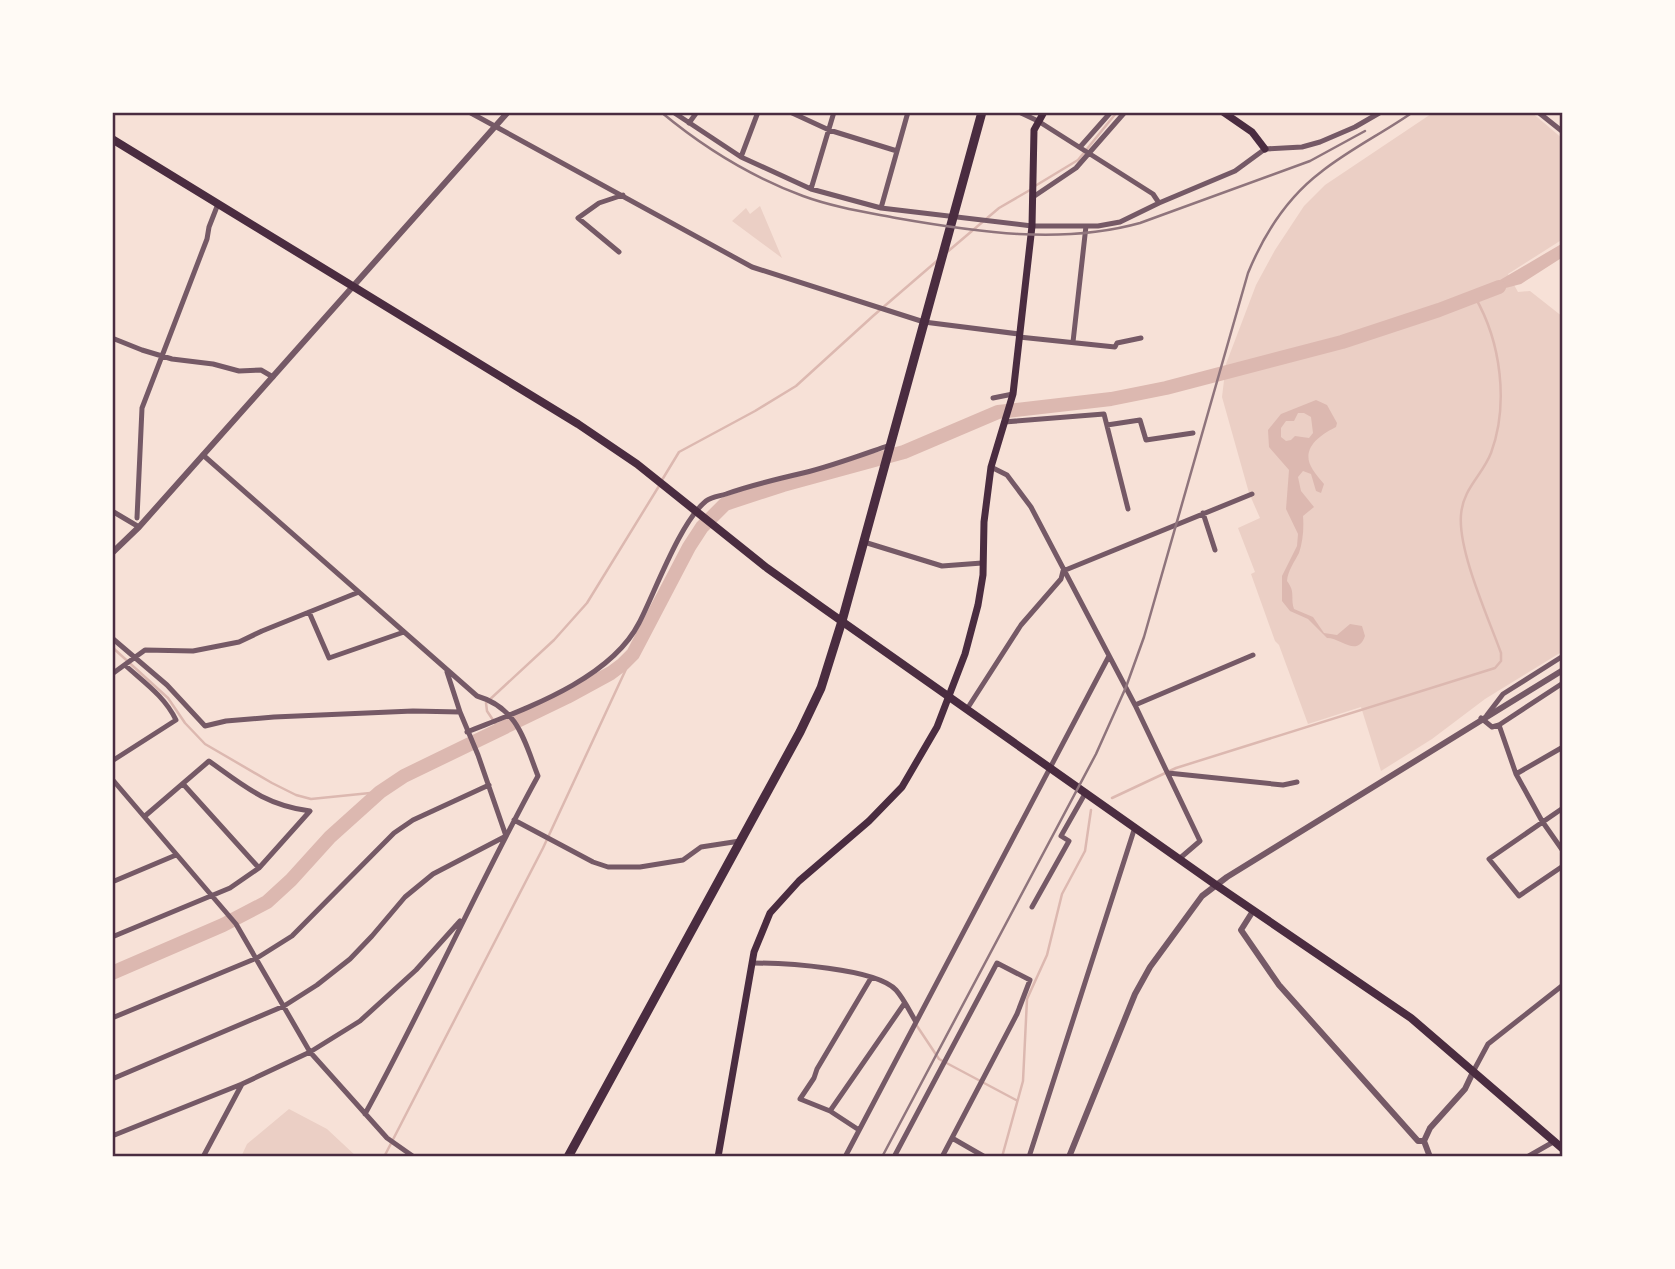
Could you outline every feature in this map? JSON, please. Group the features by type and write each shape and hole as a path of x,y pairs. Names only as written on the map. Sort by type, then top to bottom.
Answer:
{"highway":[{"path":"568,1157 629,1049 800,732 821,688 842,621 982,112"},
{"path":"575,1157 629,1049"}],"main road":[{"path":"718,1157 754,952 770,914 799,881 869,821 902,787 937,727 965,654 983,575 984,522 991,467 1013,394 1032,226 1034,131 1044,112"},
{"path":"1223,112 1252,132 1265,149"},
{"path":"112,139 578,424 637,464 726,535 842,621 1253,911 1411,1018 1560,1146"}],"street":[{"path":"470,112 752,267 924,322 1115,347 1117,343 1142,338"},
{"path":"112,553 139,527 508,112"},
{"path":"673,112 741,157 811,189 881,208 1032,226 1086,226 1120,222 1235,171 1265,149 1302,147 1320,142 1381,112"},
{"path":"689,123 697,112"},
{"path":"741,157 758,112"},
{"path":"790,112 829,130 897,151"},
{"path":"811,189 834,112"},
{"path":"881,208 908,112"},
{"path":"1019,112 1038,121 1153,194 1159,203"},
{"path":"1080,148 1111,112"},
{"path":"1032,197 1076,168 1125,112"},
{"path":"1538,112 1563,132"},
{"path":"619,252 578,218 599,203 623,195"},
{"path":"137,518 142,408 218,204"},
{"path":"1073,342 1086,226"},
{"path":"112,338 161,355 239,372 261,370 273,377"},
{"path":"993,398 1013,394"},
{"path":"1004,422 1104,414 1128,509"},
{"path":"1107,425 1140,420 1146,440 1193,433"},
{"path":"467,732 510,715 584,678 606,664 624,647 638,626 672,553 706,500 890,446"},
{"path":"203,455 477,696 494,701 510,715 538,776 365,1114"},
{"path":"991,467 1007,475 1031,507 1168,773 1200,841 1180,859"},
{"path":"1063,571 1252,494"},
{"path":"112,511 139,527"},
{"path":"1203,513 1215,550"},
{"path":"863,541 942,566 982,562"},
{"path":"967,709 1021,625 1061,579 1063,571"},
{"path":"112,674 145,650 193,651 239,642 359,592"},
{"path":"309,612 329,658 404,632"},
{"path":"112,638 167,685 205,726 226,721 274,717 413,711 460,712"},
{"path":"1135,705 1254,655"},
{"path":"845,1157 1109,656"},
{"path":"1484,717 1503,694 1563,656"},
{"path":"112,761 176,720 159,694 125,666"},
{"path":"446,669 506,836"},
{"path":"1069,1157 1135,994 1150,967 1202,896 1563,670"},
{"path":"1484,717 1492,727 1499,725 1563,683"},
{"path":"1499,725 1516,774 1542,821 1563,851"},
{"path":"1516,774 1563,747"},
{"path":"112,937 230,888 259,868 310,811 270,802 209,761 145,816"},
{"path":"1168,773 1283,785 1297,782"},
{"path":"112,779 236,924 310,1052 387,1138 414,1157"},
{"path":"184,785 259,868"},
{"path":"112,1018 257,958 292,936 394,833 413,820 489,785"},
{"path":"1032,907 1069,841 1061,836 1086,792"},
{"path":"1563,808 1489,859 1519,896 1563,866"},
{"path":"514,820 593,862 608,867 640,867 683,860 701,847 740,841"},
{"path":"1029,1157 1135,827"},
{"path":"112,1079 284,1006 350,959 405,897 433,874 506,836"},
{"path":"112,882 176,855"},
{"path":"1253,911 1241,930 1263,965 1391,1112 1418,1140 1424,1141"},
{"path":"112,1136 242,1084 310,1052 360,1021 385,1000 465,916"},
{"path":"752,963 809,965 881,979 895,989 916,1022"},
{"path":"894,1157 997,963 1030,980 1017,1014 942,1157"},
{"path":"859,1130 830,1111 800,1099 871,978"},
{"path":"1430,1157 1424,1141 1430,1128 1465,1089 1488,1044 1563,985"},
{"path":"830,1111 904,1004"},
{"path":"203,1157 242,1084"},
{"path":"952,1138 985,1157"},
{"path":"1527,1157 1560,1146"}],"shaded area":[{"path":"1434,112 1531,112 1563,139 1563,239 1508,274 1518,292 1530,291 1563,317 1563,651 1485,699 1432,739 1381,771 1361,707 1308,724 1251,574 1255,572 1238,528 1260,518 1249,493 1222,397 1226,364 1256,285 1304,206 1325,185"},
{"path":"760,206 782,258 732,221 746,208 750,214"},
{"path":"1563,243 1563,257 1521,284 1471,297"},
{"path":"1316,400 1327,405 1337,423 1336,427 1313,444 1308,456 1313,470 1324,484 1321,493 1316,491 1311,474 1303,471 1298,477 1301,491 1314,507 1303,516 1299,553 1287,581 1294,609 1313,617 1324,633 1337,635 1350,624 1362,626 1365,636 1358,646 1327,638 1308,619 1290,611 1282,601 1282,576 1297,546 1298,534 1286,509 1289,470 1269,447 1268,430 1281,414","holes":["1298,413 1311,417 1313,433 1309,438 1295,436 1286,441 1281,437 1281,428 1286,421 1294,421"]},
{"path":"289,1109 327,1129 357,1157 241,1157 247,1144"}],"waterway":[{"path":"1035,186 1078,160 1117,112"},
{"path":"946,253 999,208 1030,190"},
{"path":"662,480 679,452 796,386 938,260"},
{"path":"112,973 223,925 267,902 330,837 380,792 404,776 567,697 623,664 633,654 689,547 702,527 725,504 904,452 998,412 1111,399 1166,388 1342,342 1499,287"},
{"path":"1112,798 1176,768 1495,668 1501,661 1501,653 1469,565 1461,530 1465,497 1491,453 1500,414 1500,374 1496,353 1491,333 1475,297"},
{"path":"499,729 487,711 486,703 554,640 587,603 659,486"},
{"path":"112,647 168,698 185,723 205,744 272,783 311,799 380,792"},
{"path":"384,1157 543,848 633,654"},
{"path":"1002,1157 1023,1081 1027,999 1047,955 1062,894 1085,851 1091,810"},
{"path":"915,1023 939,1059 1016,1100"}],"railway":[{"path":"661,112 729,160 765,180 803,196 837,206 957,228 1049,235 1110,230 1140,223 1310,161 1365,131"},
{"path":"882,1157 1096,754 1126,687 1144,637 1248,273 1262,244 1278,217 1309,182 1343,156 1413,112"}]}
